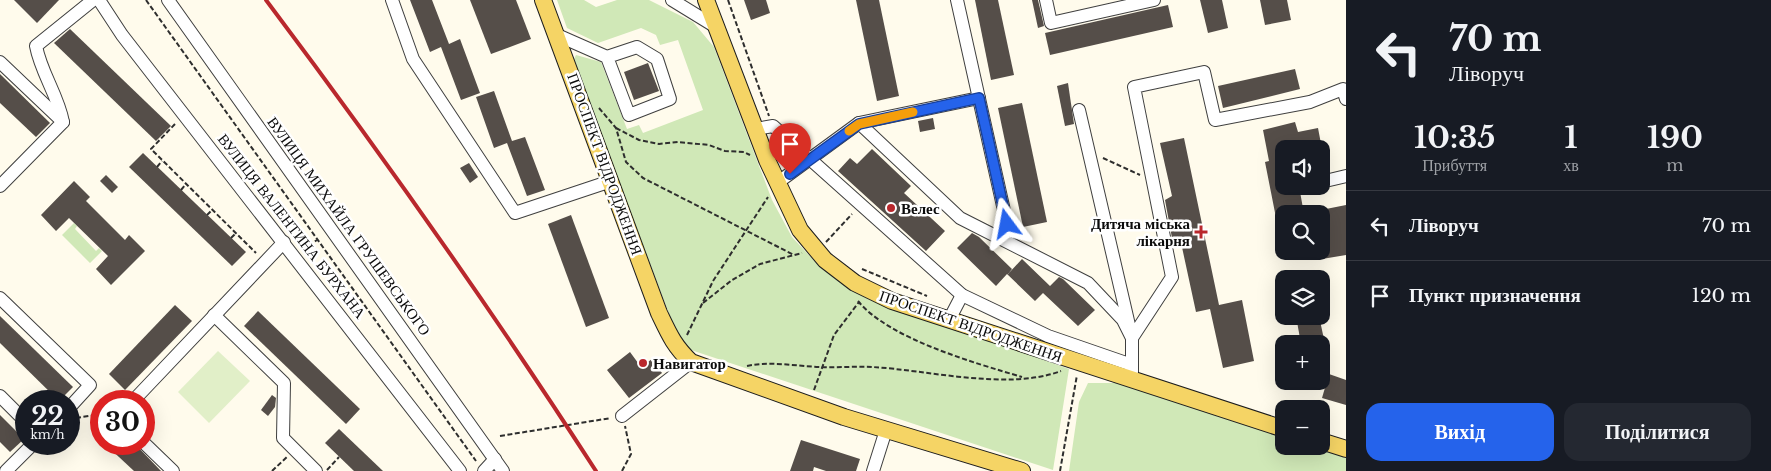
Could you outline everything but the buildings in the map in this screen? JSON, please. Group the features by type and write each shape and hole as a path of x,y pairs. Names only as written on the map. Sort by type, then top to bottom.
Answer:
{"main road":[{"name":"ПРОСПЕКТ ВІДРОДЖЕННЯ","path":"543,0 659,312 674,345 685,356"},
{"name":"ПРОСПЕКТ ВІДРОДЖЕННЯ","path":"706,0 769,166 800,230 825,260 855,282 892,301 1079,364 1132,372 1275,426"},
{"path":"685,356 809,405 998,468 1022,471"},
{"path":"1330,444 1346,449"}],"street":[{"path":"63,122 60,105 39,63 36,46 93,0"},
{"name":"ВУЛИЦЯ ВАЛЕНТИНА БУРХАНА","path":"99,0 122,35 460,471"},
{"name":"ВУЛИЦЯ МИХАЙЛА ГРУШЕВСЬКОГО","path":"168,0 503,471"},
{"path":"392,0 414,58 515,213 611,181"},
{"path":"672,0 716,27"},
{"path":"957,0 1007,224"},
{"path":"1046,0 1051,23 1154,0"},
{"path":"557,35 607,57 637,47 657,59 670,99 628,115 607,57"},
{"path":"0,62 63,122"},
{"path":"1132,338 1172,278 1151,181 1134,87 1204,72 1215,120 1310,102 1343,89 1346,99"},
{"path":"777,183 859,124 979,98"},
{"path":"755,129 773,126 962,295 1048,336 1132,372 1132,338 1079,110"},
{"path":"0,186 63,122"},
{"path":"859,124 960,218 1088,283 1123,320 1132,338"},
{"path":"1330,180 1346,176"},
{"path":"143,390 284,242"},
{"path":"949,320 962,295"},
{"path":"0,298 90,385 80,396"},
{"path":"214,315 284,383 283,438 316,471"},
{"path":"622,416 685,356"},
{"path":"0,396 15,411"},
{"path":"873,471 886,430"},
{"path":"155,454 173,471"},
{"path":"6,471 22,455"},
{"path":"481,467 495,459"}],"path":[{"path":"146,0 481,467"},
{"path":"598,107 616,128 640,140 659,144 678,142 709,145 725,152 744,152 769,166"},
{"path":"185,115 151,149 265,262"},
{"path":"616,128 626,162 643,178 794,255"},
{"path":"1089,152 1151,181"},
{"path":"157,167 162,161"},
{"path":"685,356 701,304 713,281 777,183"},
{"path":"181,190 186,184"},
{"path":"701,304 732,280 760,264 816,250 861,204"},
{"path":"207,215 212,210"},
{"path":"231,238 236,233"},
{"path":"294,255 317,239"},
{"path":"854,295 868,314 939,350 1024,378"},
{"path":"809,405 834,335 859,302"},
{"path":"746,366 763,363 821,367 871,367 974,378 1024,378 1050,375 1079,364"},
{"path":"1060,471 1079,364"},
{"path":"500,436 622,416 631,454 622,471"},
{"path":"272,471 294,450"},
{"path":"326,471 339,457"}],"green space":[{"path":"557,0 584,0 596,7 617,0 649,0 693,22 714,47 772,200 792,237 821,268 855,291 1069,369 1053,470 688,349 679,340 573,61 576,55 601,62 627,129 639,125 643,133 703,110 678,40 660,45 656,35 641,28 598,43 567,28"},
{"path":"74,223 77,226 75,229 96,251 99,248 102,251 90,263 62,235"},
{"path":"218,351 250,381 209,423 178,392"},
{"path":"1088,383 1116,383 1275,435 1275,455 1330,455 1330,453 1346,458 1346,471 1069,471 1079,402"}],"railway":[{"path":"266,0 435,232 517,351 596,471"}],"slow traffic":[{"path":"849,131 859,124 913,112"}],"place":[{"name":"Велес","path":"891,208"},
{"name":"Дитяча міська лікарня","path":"1201,232"},
{"name":"Навигатор","path":"643,363"}],"route":[{"path":"790,174 859,124 979,98 1007,224"}]}
